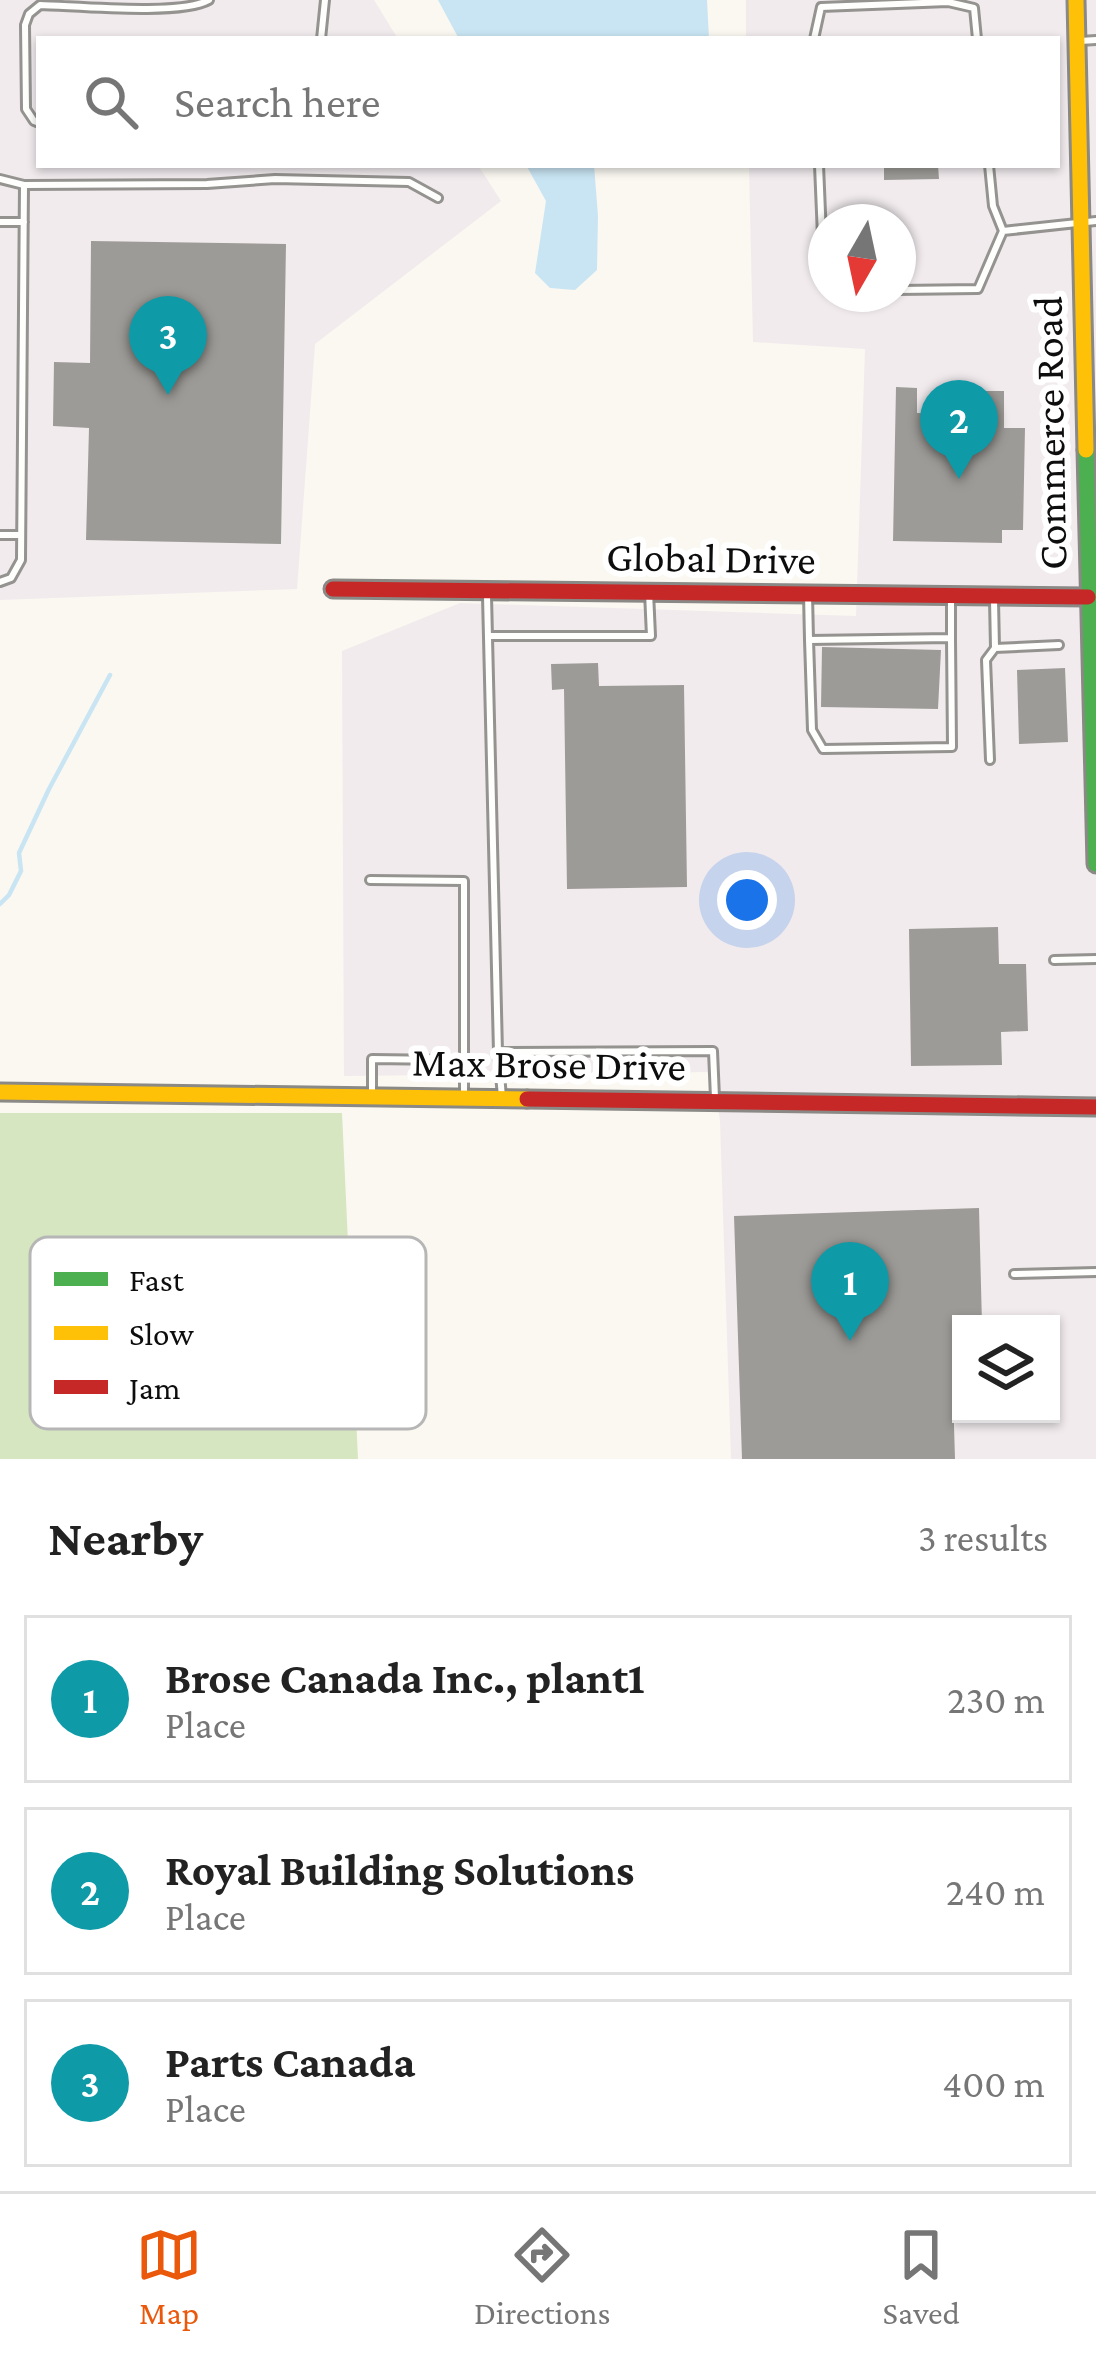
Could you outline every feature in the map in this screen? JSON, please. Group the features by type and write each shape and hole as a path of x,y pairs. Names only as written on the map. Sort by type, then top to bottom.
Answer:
{"street":[{"name":"Commerce Road","path":"1076,0 1089,254 1096,864"},
{"name":"Global Drive","path":"333,589 1092,597"},
{"name":"Max Brose Drive","path":"0,1092 1096,1107"}],"lane":[{"path":"36,122 26,109 25,25 40,5 170,9 197,7 208,0"},
{"path":"321,36 326,0"},
{"path":"815,36 821,7 948,2 974,8 977,36"},
{"path":"1077,41 1096,40"},
{"path":"819,168 821,204"},
{"path":"916,290 978,289 1004,231 993,206 989,168"},
{"path":"0,179 24,185 274,179 409,182 438,199"},
{"path":"0,582 11,578 20,560 24,185"},
{"path":"0,222 24,222"},
{"path":"1004,231 1088,222"},
{"path":"0,535 21,536"},
{"path":"487,590 502,1099"},
{"path":"488,636 651,636 649,592"},
{"path":"808,594 812,730 823,749 952,747 951,596"},
{"path":"990,760 986,660 995,648 994,596"},
{"path":"809,640 951,638"},
{"path":"995,648 1059,645"},
{"path":"370,880 464,881 464,1098"},
{"path":"1054,960 1096,959"},
{"path":"498,1052 713,1051 716,1102"},
{"path":"372,1097 373,1060 448,1060"},
{"path":"1015,1274 1096,1272"}],"shaded area":[{"path":"0,0 374,0 396,36 36,36 36,168 480,168 501,201 315,344 297,589 0,600"},
{"path":"746,0 1096,0 1096,1459 731,1459 720,1121 713,1072 344,1076 342,651 460,603 856,616 865,349 753,342 749,168 1060,168 1060,36 746,36"}],"green space":[{"path":"0,1113 342,1113 348,1237 30,1237 30,1429 357,1429 358,1459 0,1459"}],"water":[{"path":"438,0 707,0 709,36 457,36"},
{"path":"528,168 594,168 597,270 575,290 550,288 535,273 546,201"}],"building":[{"path":"884,168 938,168 939,179 884,180"},
{"path":"91,241 286,244 281,544 86,540 89,428 53,426 54,362 90,363"},
{"path":"896,387 917,388 917,413 982,415 982,391 1004,391 1004,428 1025,428 1023,530 1002,530 1002,543 893,541"},
{"path":"822,647 941,650 938,709 821,707"},
{"path":"598,663 599,686 684,685 687,887 567,889 564,689 552,690 551,664"},
{"path":"1065,668 1068,742 1019,744 1017,670"},
{"path":"998,927 999,964 1026,964 1028,1031 1001,1032 1002,1065 911,1066 909,929"},
{"path":"979,1208 982,1315 952,1315 955,1459 742,1459 734,1216"}],"waterway":[{"path":"0,904 21,871 19,853 49,789 110,675"}],"traffic: fast":[{"path":"1086,450 1096,864"}],"traffic: slow":[{"path":"1076,0 1086,450"},
{"path":"0,1092 527,1099"}],"traffic: jam":[{"path":"333,589 1088,597"},
{"path":"527,1099 1096,1107"}],"place":[{"name":"Parts Canada","path":"168,395"},
{"name":"Royal Building Solutions","path":"959,479"},
{"name":"Brose Canada Inc., plant1","path":"850,1341"}]}
